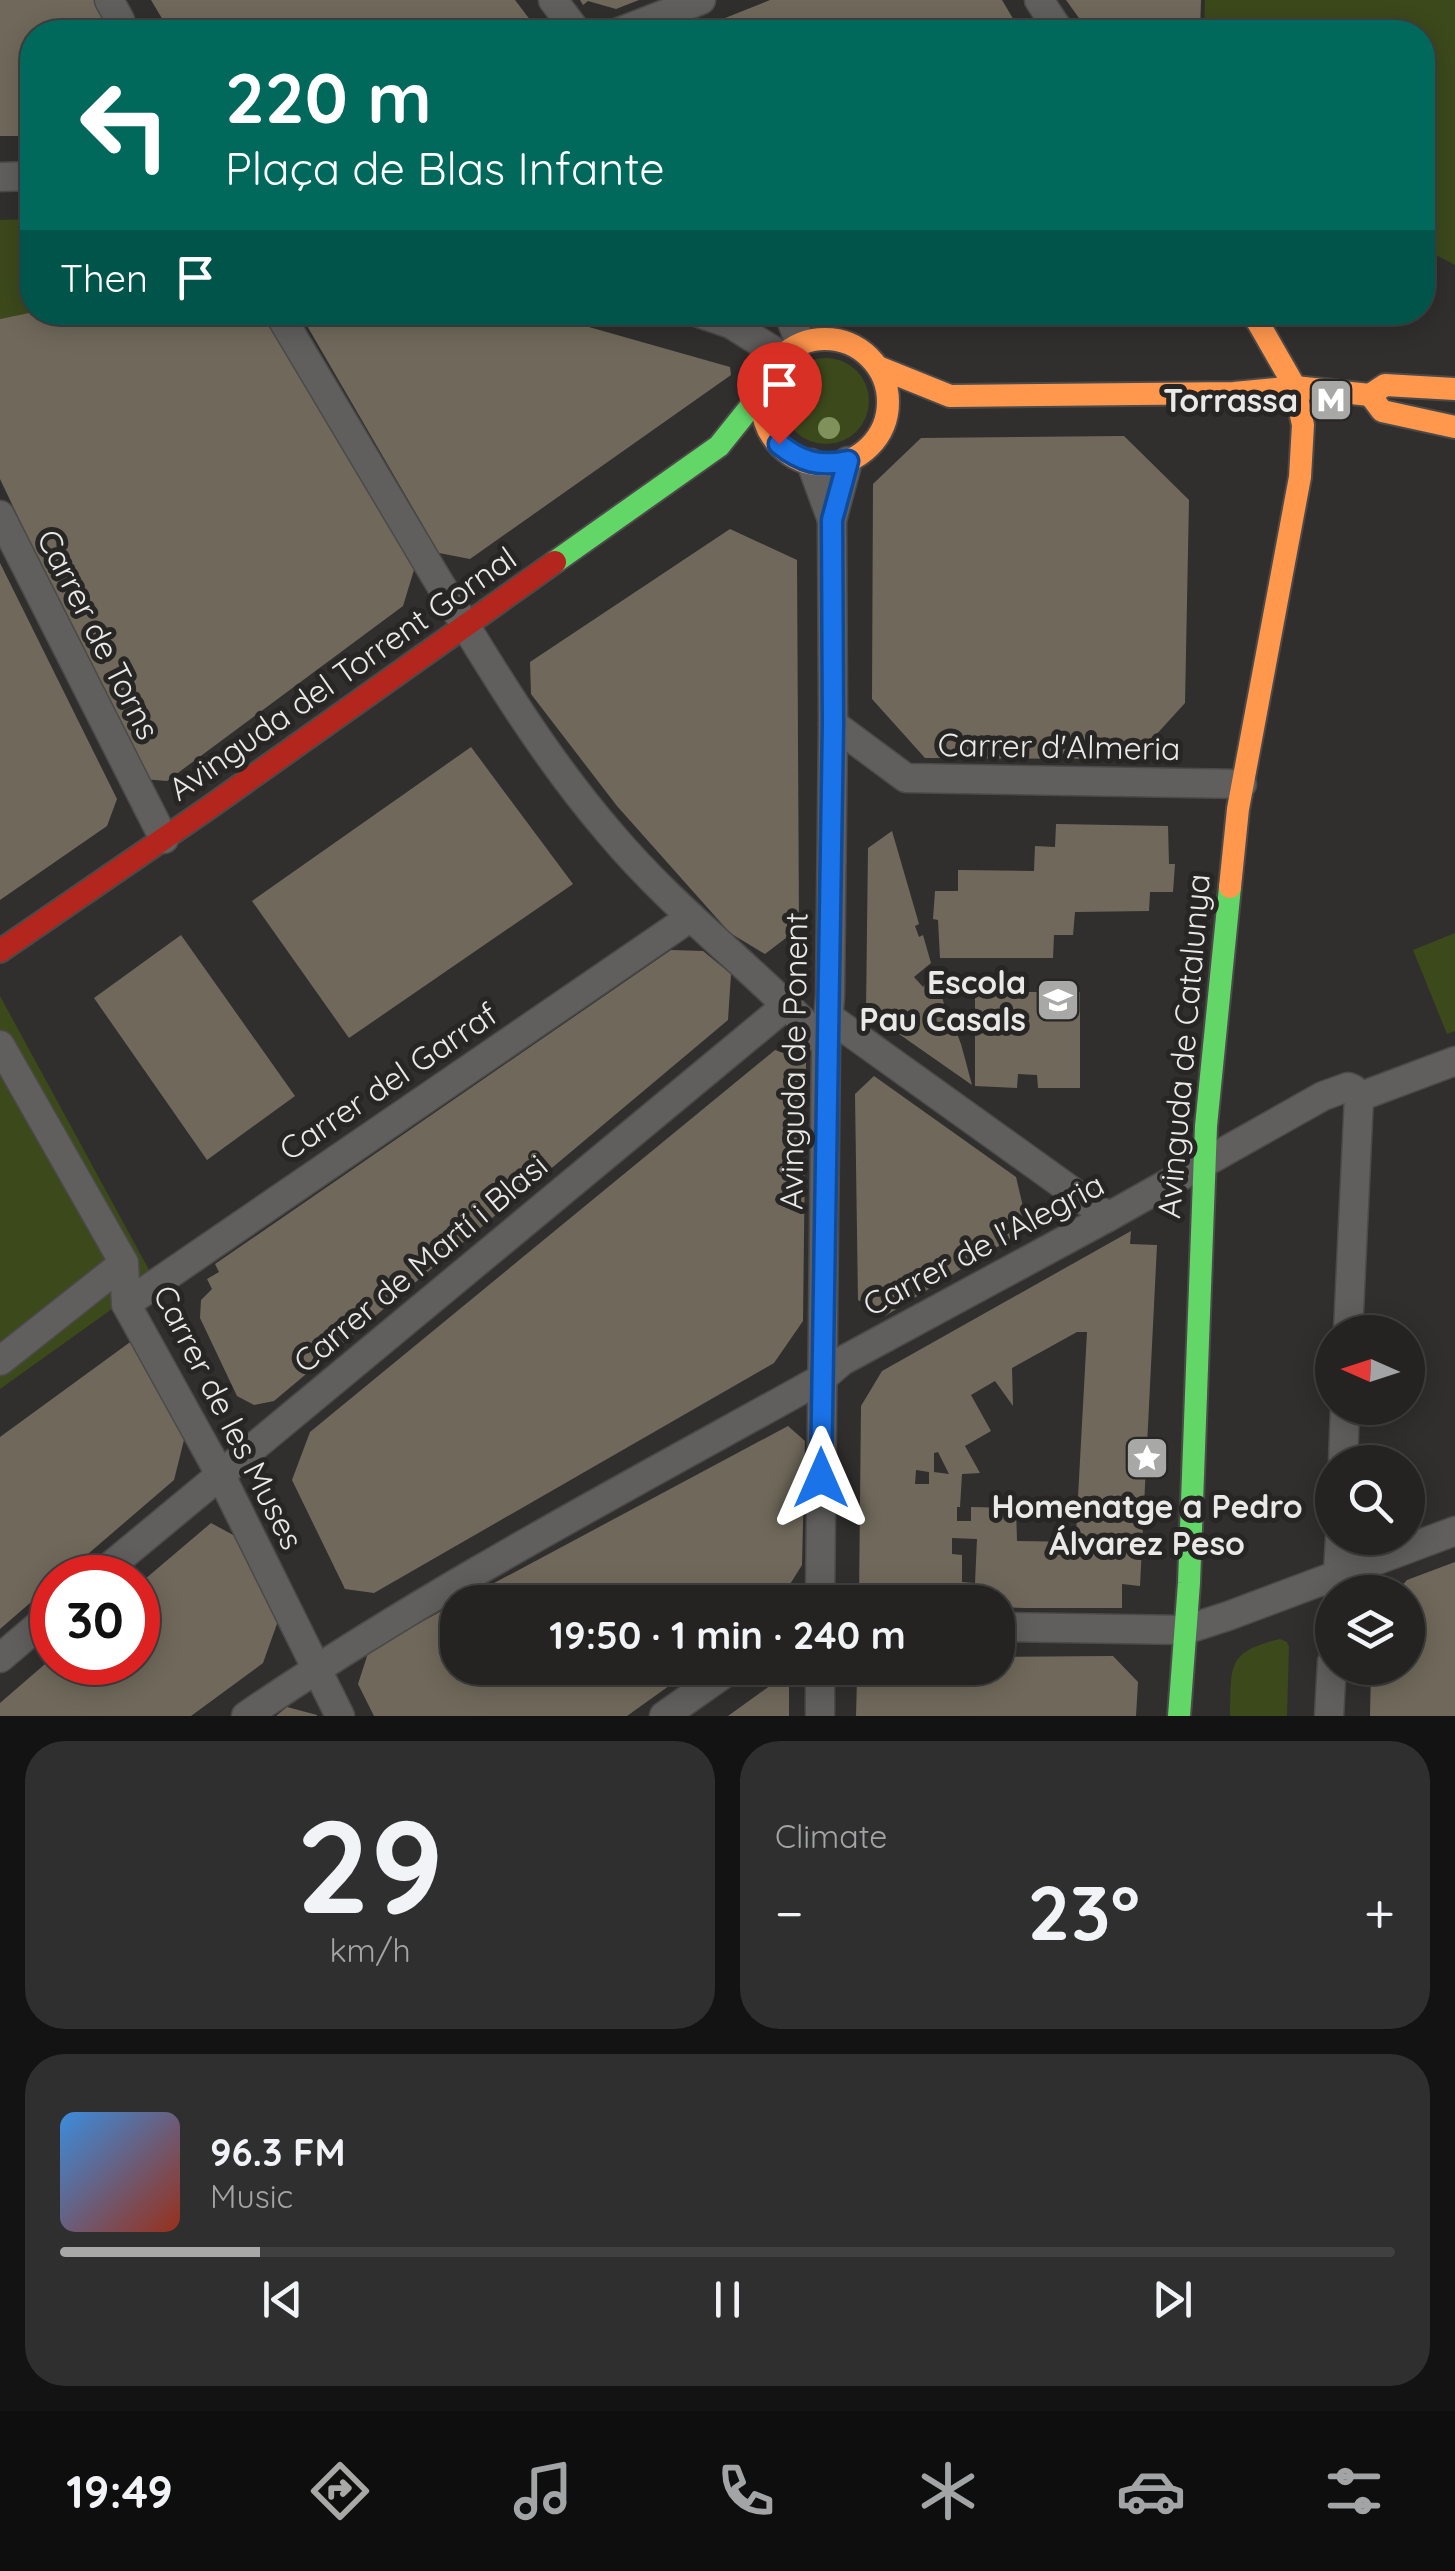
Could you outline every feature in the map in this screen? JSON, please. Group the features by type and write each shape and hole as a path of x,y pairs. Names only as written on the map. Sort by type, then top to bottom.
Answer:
{"street":[{"path":"650,20 701,0"},
{"path":"286,325 512,702 611,835 691,917 788,1004 1108,1217"},
{"path":"733,325 791,350"},
{"path":"789,325 791,350"},
{"path":"1259,325 1295,388"},
{"path":"720,446 751,446 803,460 831,465 863,452 883,426 888,396 878,367 852,344 818,339 791,350 770,371 763,410 768,429 779,444 803,460"},
{"path":"878,367 950,396 1234,393 1295,388 1370,395 1386,385 1455,388"},
{"name":"Avinguda de Catalunya","path":"1178,1716 1190,1583 1204,1162 1238,810 1300,477 1303,425 1295,388"},
{"name":"Avinguda del Torrent Gornal","path":"0,952 720,446 764,390"},
{"path":"1370,395 1382,410 1455,427"},
{"path":"883,426 950,396"},
{"name":"Avinguda de Ponent","path":"803,460 832,520"},
{"name":"Avinguda de Ponent","path":"820,1585 833,724 832,520 848,461"},
{"name":"Carrer de Torns","path":"0,514 164,839"},
{"name":"Carrer d'Almeria","path":"833,724 906,778 1242,784"},
{"name":"Carrer del Garraf","path":"126,1304 691,917"},
{"name":"Carrer de Martí i Blasi","path":"123,1555 788,1004"},
{"name":"Carrer de les Muses","path":"0,1045 124,1263 126,1304 220,1474 340,1716"},
{"name":"Carrer de l'Alegria","path":"246,1716 316,1668 822,1379 842,1361 1288,1114 1333,1091 1348,1087 1358,1097 1455,1060"},
{"path":"1349,1315 1358,1097"},
{"path":"0,1361 124,1263"},
{"path":"1358,1575 1455,1531"},
{"path":"1015,1627 1186,1630 1315,1591"},
{"path":"0,1658 30,1633"},
{"path":"664,1716 708,1685"},
{"path":"820,1685 820,1716"},
{"path":"1329,1716 1331,1685"}],"green space":[{"path":"1205,0 1455,0 1455,265 1435,254 1435,20 1204,20"},
{"path":"20,219 20,315 0,319 0,220"},
{"path":"826,358 856,371 869,401 856,431 826,444 796,431 783,401 796,371"},
{"path":"1455,933 1455,1031 1447,1034 1413,950"},
{"path":"0,996 154,1279 0,1389"},
{"path":"1280,1639 1289,1647 1287,1716 1230,1716 1235,1664 1249,1650"}],"building":[{"path":"0,0 95,0 106,20 20,20 20,136 0,136"},
{"path":"151,0 515,0 530,20 163,20"},
{"path":"580,0 639,0 616,9 588,1 583,5"},
{"path":"770,0 1002,0 1014,20 720,20"},
{"path":"1066,0 1201,0 1200,20 1080,20"},
{"path":"20,315 20,325 273,325 414,570 403,606 167,781 143,779 0,479 0,319"},
{"path":"307,325 582,325 730,367 731,375 470,559 439,553"},
{"path":"1124,436 1189,500 1185,703 1134,759 925,758 872,699 873,484 921,438"},
{"path":"730,529 797,560 799,928 765,954 730,933 617,806 531,694 530,662"},
{"path":"0,563 117,799 107,826 0,900"},
{"path":"471,747 573,884 349,1038 252,901"},
{"path":"1056,824 1168,826 1169,864 1175,864 1173,892 1150,892 1149,911 1075,912 1073,935 1054,935 1053,958 940,958 938,920 933,919 935,891 958,891 958,870 1034,871 1035,846 1055,847"},
{"path":"892,831 919,924 915,926 919,937 923,935 931,963 914,977 923,987 934,971 972,1085 866,1011 868,848"},
{"path":"181,935 295,1096 207,1160 94,998"},
{"path":"671,950 703,951 731,974 728,1020 274,1401 254,1405 237,1396 200,1318 201,1300 212,1289 207,1279 219,1272 215,1264"},
{"path":"975,992 1080,992 1080,1088 1038,1088 1037,1075 1018,1074 1017,1088 975,1086"},
{"path":"775,1050 806,1061 803,1321 774,1363 374,1593 345,1589 292,1480 310,1432"},
{"path":"874,1076 1016,1177 1028,1228 885,1316 858,1300 855,1094"},
{"path":"1131,1231 1130,1244 1157,1245 1140,1586 1122,1584 1122,1608 1015,1608 1015,1585 859,1585 861,1406 882,1371","holes":["1077,1332 1087,1332 1076,1534 1082,1535 1081,1542 1017,1541 1016,1508 971,1507 971,1521 957,1521 962,1474 980,1473 965,1446 991,1431 971,1395 995,1381 1013,1406 1012,1368","938,1452 949,1474 934,1472 934,1453","916,1470 929,1472 929,1484 915,1484","952,1538 977,1539 975,1583 962,1582 962,1555 952,1554"]},
{"path":"133,1340 184,1440 174,1480 87,1555 30,1555 30,1603 0,1629 0,1437"},
{"path":"788,1426 805,1441 802,1565 790,1585 491,1585"},
{"path":"211,1523 235,1536 278,1621 263,1663 191,1716 0,1716 0,1703 30,1677 30,1685 160,1685 160,1566"},
{"path":"1455,1562 1455,1716 1370,1716 1371,1685 1425,1685 1425,1575 1420,1575"},
{"path":"440,1612 440,1685 670,1685 627,1716 374,1716 358,1684 369,1650"},
{"path":"1113,1656 1138,1682 1136,1716 856,1716 857,1685 1015,1685 1015,1657"},
{"path":"771,1685 789,1687 789,1716 728,1716"},
{"path":"287,1707 317,1715 317,1716 276,1716"}],"traffic: fast":[{"path":"555,562 719,446 764,390"},
{"path":"1179,1716 1189,1583 1206,1126 1230,887"}],"traffic: slow":[{"path":"1230,887 1238,809 1300,477 1303,425 1295,387 1259,325"},
{"path":"825,339 849,344 869,358 883,378 888,402 883,426 869,446 849,460 825,465 801,460 781,446 767,426 762,402 767,378 781,358 801,344 825,339"},
{"path":"878,367 950,396 1234,393 1295,387 1370,395 1385,385 1455,389"},
{"path":"1370,395 1382,411 1455,427"}],"traffic: jam":[{"path":"0,951 555,562"}],"place":[{"name":"Torrassa","path":"1331,400"},
{"name":"Escola Pau Casals","path":"1058,1000"},
{"name":"Homenatge a Pedro Álvarez Peso","path":"1147,1458"}],"route":[{"path":"779,444 812,463 831,465 848,461 832,520 830,996 826,1045 821,1478"}]}
